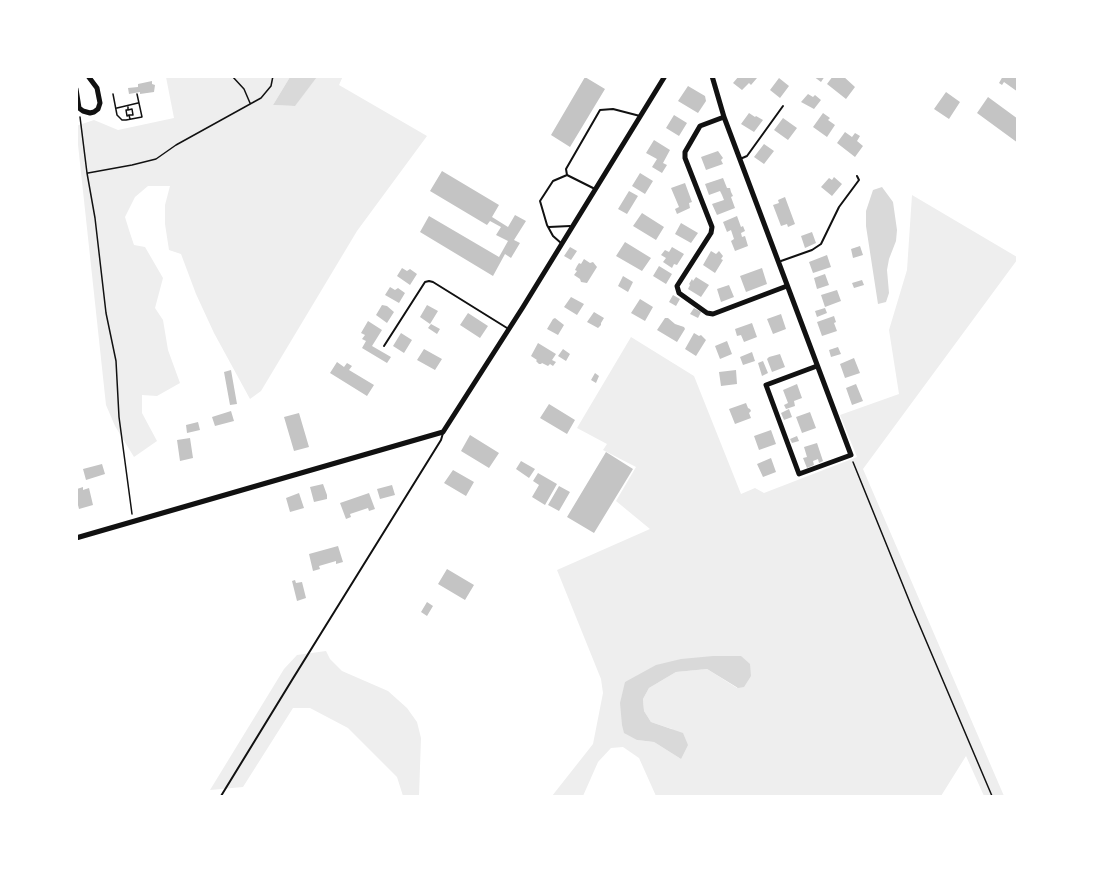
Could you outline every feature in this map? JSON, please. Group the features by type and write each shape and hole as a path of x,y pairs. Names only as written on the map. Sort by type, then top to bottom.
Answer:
{"street":[{"path":"76,89 79,108 90,113 98,109 100,103 97,88 88,76"},
{"path":"76,538 443,432 509,330 664,76"},
{"path":"712,76 724,117 851,455 799,474 766,385 817,366"},
{"path":"724,117 700,126 685,152 685,158 712,227 711,233 677,286 679,293 707,313 713,314 787,286"}],"lane":[{"path":"740,159 747,156 783,106"},
{"path":"567,175 566,169 600,110 613,109 640,116"},
{"path":"562,243 553,236 540,201 553,181 567,175 596,189"},
{"path":"778,262 812,250 821,244 839,207 859,180 857,176"},
{"path":"549,227 573,226"},
{"path":"384,346 425,282 429,281 509,330"},
{"path":"221,796 441,440 443,432"}],"path":[{"path":"232,76 244,89 250,105"},
{"path":"87,173 156,159 261,99 271,86 273,76"},
{"path":"113,94 119,117 122,120 130,120 142,117 137,94"},
{"path":"116,108 139,103"},
{"path":"128,105 128,110 132,109 133,115 129,116 130,120"},
{"path":"79,108 87,173 96,218 106,313 116,361 119,417 133,522"},
{"path":"851,455 917,621 992,796"}],"shaded area":[{"path":"343,76 339,85 427,136 357,231 261,391 250,399 214,333 181,254 169,250 165,205 170,186 148,186 135,197 125,217 134,245 145,247 163,278 155,308 163,320 168,350 180,383 157,396 142,395 142,413 157,441 134,457 115,426 106,405 76,126 94,120 118,130 174,118 166,77 290,77 273,105 294,106 317,77"},
{"path":"290,77 317,77 295,106 273,105"},
{"path":"882,187 893,202 897,230 887,270 889,293 886,302 878,304 866,226 866,211 873,190"},
{"path":"912,195 1017,257 863,469 1004,796 984,796 966,756 941,796 656,796 639,758 623,747 611,748 598,762 583,796 552,796 593,744 603,693 601,679 557,570 650,529 616,501 636,467 603,450 607,444 577,428 631,337 694,376 741,494 755,488 764,493 857,457 840,415 899,394 889,330 907,270","holes":["741,656 737,688 707,669 676,672 649,688 643,699 644,711 651,722 672,729 681,759 654,742 637,740 625,682"]},
{"path":"326,651 330,659 342,671 388,691 407,708 417,722 421,738 419,796 403,796 397,777 348,728 310,708 293,708 243,787 210,790 284,669 297,655"},
{"path":"741,656 750,664 751,676 744,687 738,688 707,669 676,672 649,688 643,699 644,711 651,722 683,733 688,745 681,759 654,742 637,740 624,733 620,703 625,682 656,665 681,659"}],"building":[{"path":"739,76 756,76 757,78 742,90 733,83"},
{"path":"813,76 825,76 821,82"},
{"path":"833,76 843,76 855,87 846,99 827,84"},
{"path":"1003,76 1018,76 1018,92 1004,82 1002,85 999,83"},
{"path":"585,77 605,89 570,147 551,135"},
{"path":"779,78 789,86 780,98 770,90"},
{"path":"152,81 155,85 154,92 129,94 128,88 138,87 138,84"},
{"path":"688,86 705,96 706,101 698,113 678,101"},
{"path":"946,92 960,102 949,119 934,109"},
{"path":"808,94 813,97 815,95 821,100 814,109 801,102"},
{"path":"988,97 1018,119 1018,143 977,113"},
{"path":"749,113 763,120 754,132 741,124"},
{"path":"823,113 835,125 827,137 813,127"},
{"path":"674,115 687,123 679,136 666,128"},
{"path":"783,118 797,128 788,140 774,130"},
{"path":"845,132 852,137 855,133 860,136 857,141 863,146 855,157 837,143"},
{"path":"654,140 670,150 663,163 667,165 662,173 652,167 657,159 646,153"},
{"path":"764,144 774,151 764,164 754,157"},
{"path":"718,151 723,158 721,160 723,164 706,170 701,157"},
{"path":"442,171 499,205 492,217 508,227 515,215 526,221 514,240 520,243 511,258 505,254 493,276 420,232 429,216 499,257 508,241 496,235 501,227 490,221 487,225 430,191"},
{"path":"640,173 653,181 645,194 632,186"},
{"path":"834,177 842,184 832,196 821,187 829,178 832,180"},
{"path":"723,178 727,188 730,188 735,208 717,215 712,204 724,200 720,191 709,195 705,184"},
{"path":"685,183 692,202 689,203 690,208 677,214 675,209 679,207 671,188"},
{"path":"629,191 638,196 627,214 618,209"},
{"path":"785,197 795,224 788,227 787,224 781,226 773,205"},
{"path":"642,213 664,227 656,240 633,226"},
{"path":"737,216 745,231 741,233 742,237 745,236 748,246 735,251 731,241 734,239 731,230 727,232 723,222"},
{"path":"681,223 698,233 691,243 675,234"},
{"path":"812,232 816,243 805,248 801,236"},
{"path":"625,242 651,258 642,271 616,256"},
{"path":"860,246 863,255 853,258 851,249"},
{"path":"570,247 577,251 571,260 564,256"},
{"path":"672,247 684,254 677,265 674,264 672,268 663,262 666,258 661,255 665,250 669,252"},
{"path":"711,251 716,254 719,251 723,256 715,273 703,265"},
{"path":"827,255 831,267 813,273 809,262"},
{"path":"584,259 590,263 593,262 597,267 587,283 581,282 574,275 577,266"},
{"path":"659,266 672,274 666,284 653,276"},
{"path":"402,268 407,271 410,269 417,274 410,285 397,276"},
{"path":"762,268 767,284 746,292 740,276"},
{"path":"825,274 829,285 817,289 814,278"},
{"path":"623,276 633,282 628,292 618,286"},
{"path":"696,277 709,285 701,297 688,289 692,279 693,281"},
{"path":"862,280 864,285 854,288 852,283"},
{"path":"729,285 734,297 721,302 717,289"},
{"path":"390,287 395,290 398,288 405,293 399,303 385,295"},
{"path":"837,290 841,301 825,307 821,295"},
{"path":"673,295 680,299 676,306 669,302"},
{"path":"571,297 584,304 577,315 564,307"},
{"path":"640,299 653,307 645,321 631,313"},
{"path":"382,305 394,312 387,323 376,315"},
{"path":"427,305 438,311 430,324 420,317"},
{"path":"694,308 701,312 698,318 690,314"},
{"path":"825,308 827,313 817,317 815,311"},
{"path":"594,312 604,318 598,328 587,322"},
{"path":"468,313 488,326 480,338 460,325"},
{"path":"781,314 786,329 773,334 767,319"},
{"path":"834,316 837,331 822,336 817,322"},
{"path":"555,318 564,325 558,335 547,329"},
{"path":"665,318 685,329 677,342 657,330"},
{"path":"368,321 382,330 372,346 391,357 387,363 362,348 366,341 362,339 365,335 361,333"},
{"path":"752,323 757,337 744,342 741,335 737,336 735,329"},
{"path":"431,324 440,329 437,334 428,328"},
{"path":"401,333 412,340 404,353 393,346"},
{"path":"694,333 706,340 696,356 685,349"},
{"path":"727,341 732,354 720,359 715,346"},
{"path":"538,343 556,354 552,360 556,362 553,366 539,364 531,356"},
{"path":"838,347 841,354 831,357 829,350"},
{"path":"424,349 442,359 435,370 417,360"},
{"path":"563,349 570,354 566,361 558,356"},
{"path":"752,352 755,361 743,365 740,357"},
{"path":"780,354 785,367 772,372 767,359"},
{"path":"854,358 860,373 845,378 840,364"},
{"path":"763,361 768,373 762,376 758,363"},
{"path":"337,362 344,367 347,363 352,366 349,370 374,385 367,396 330,373"},
{"path":"231,370 237,404 230,405 224,372"},
{"path":"736,370 737,384 721,386 719,372"},
{"path":"595,373 599,376 596,383 591,380"},
{"path":"797,384 802,398 794,401 795,406 786,409 784,405 788,403 783,390"},
{"path":"856,384 863,401 852,405 846,388"},
{"path":"746,403 751,411 749,413 751,418 735,424 729,409"},
{"path":"549,404 575,420 567,434 540,418"},
{"path":"789,409 792,417 784,420 781,413"},
{"path":"231,411 234,421 215,426 212,417"},
{"path":"810,412 816,428 802,433 796,417"},
{"path":"299,413 309,447 294,451 284,417"},
{"path":"198,422 200,430 187,433 186,425"},
{"path":"771,430 776,444 759,450 754,436"},
{"path":"470,435 499,453 489,468 461,451"},
{"path":"797,436 799,441 792,443 790,439"},
{"path":"190,438 193,458 180,461 177,440"},
{"path":"817,443 823,461 819,463 818,459 813,461 814,465 807,468 803,458 807,457 804,447"},
{"path":"606,452 633,469 594,533 567,517"},
{"path":"771,458 776,472 763,477 757,464"},
{"path":"521,461 535,469 529,478 516,469"},
{"path":"102,464 105,474 86,480 83,469"},
{"path":"453,470 474,482 466,496 444,483"},
{"path":"538,473 557,484 545,505 532,497 539,485 533,481"},
{"path":"323,484 327,499 314,502 310,487"},
{"path":"392,485 395,495 380,499 377,489"},
{"path":"559,486 570,492 559,511 548,505"},
{"path":"83,487 83,490 89,488 93,505 79,509 77,489"},
{"path":"299,493 304,508 290,512 286,498"},
{"path":"369,493 375,509 369,511 368,508 350,514 351,517 346,519 340,503"},
{"path":"338,546 343,562 336,564 336,561 319,566 320,569 313,571 309,554"},
{"path":"447,569 474,585 465,600 438,584"},
{"path":"295,580 296,583 302,582 306,598 297,601 292,581"},
{"path":"427,602 433,606 427,616 421,612"}]}
